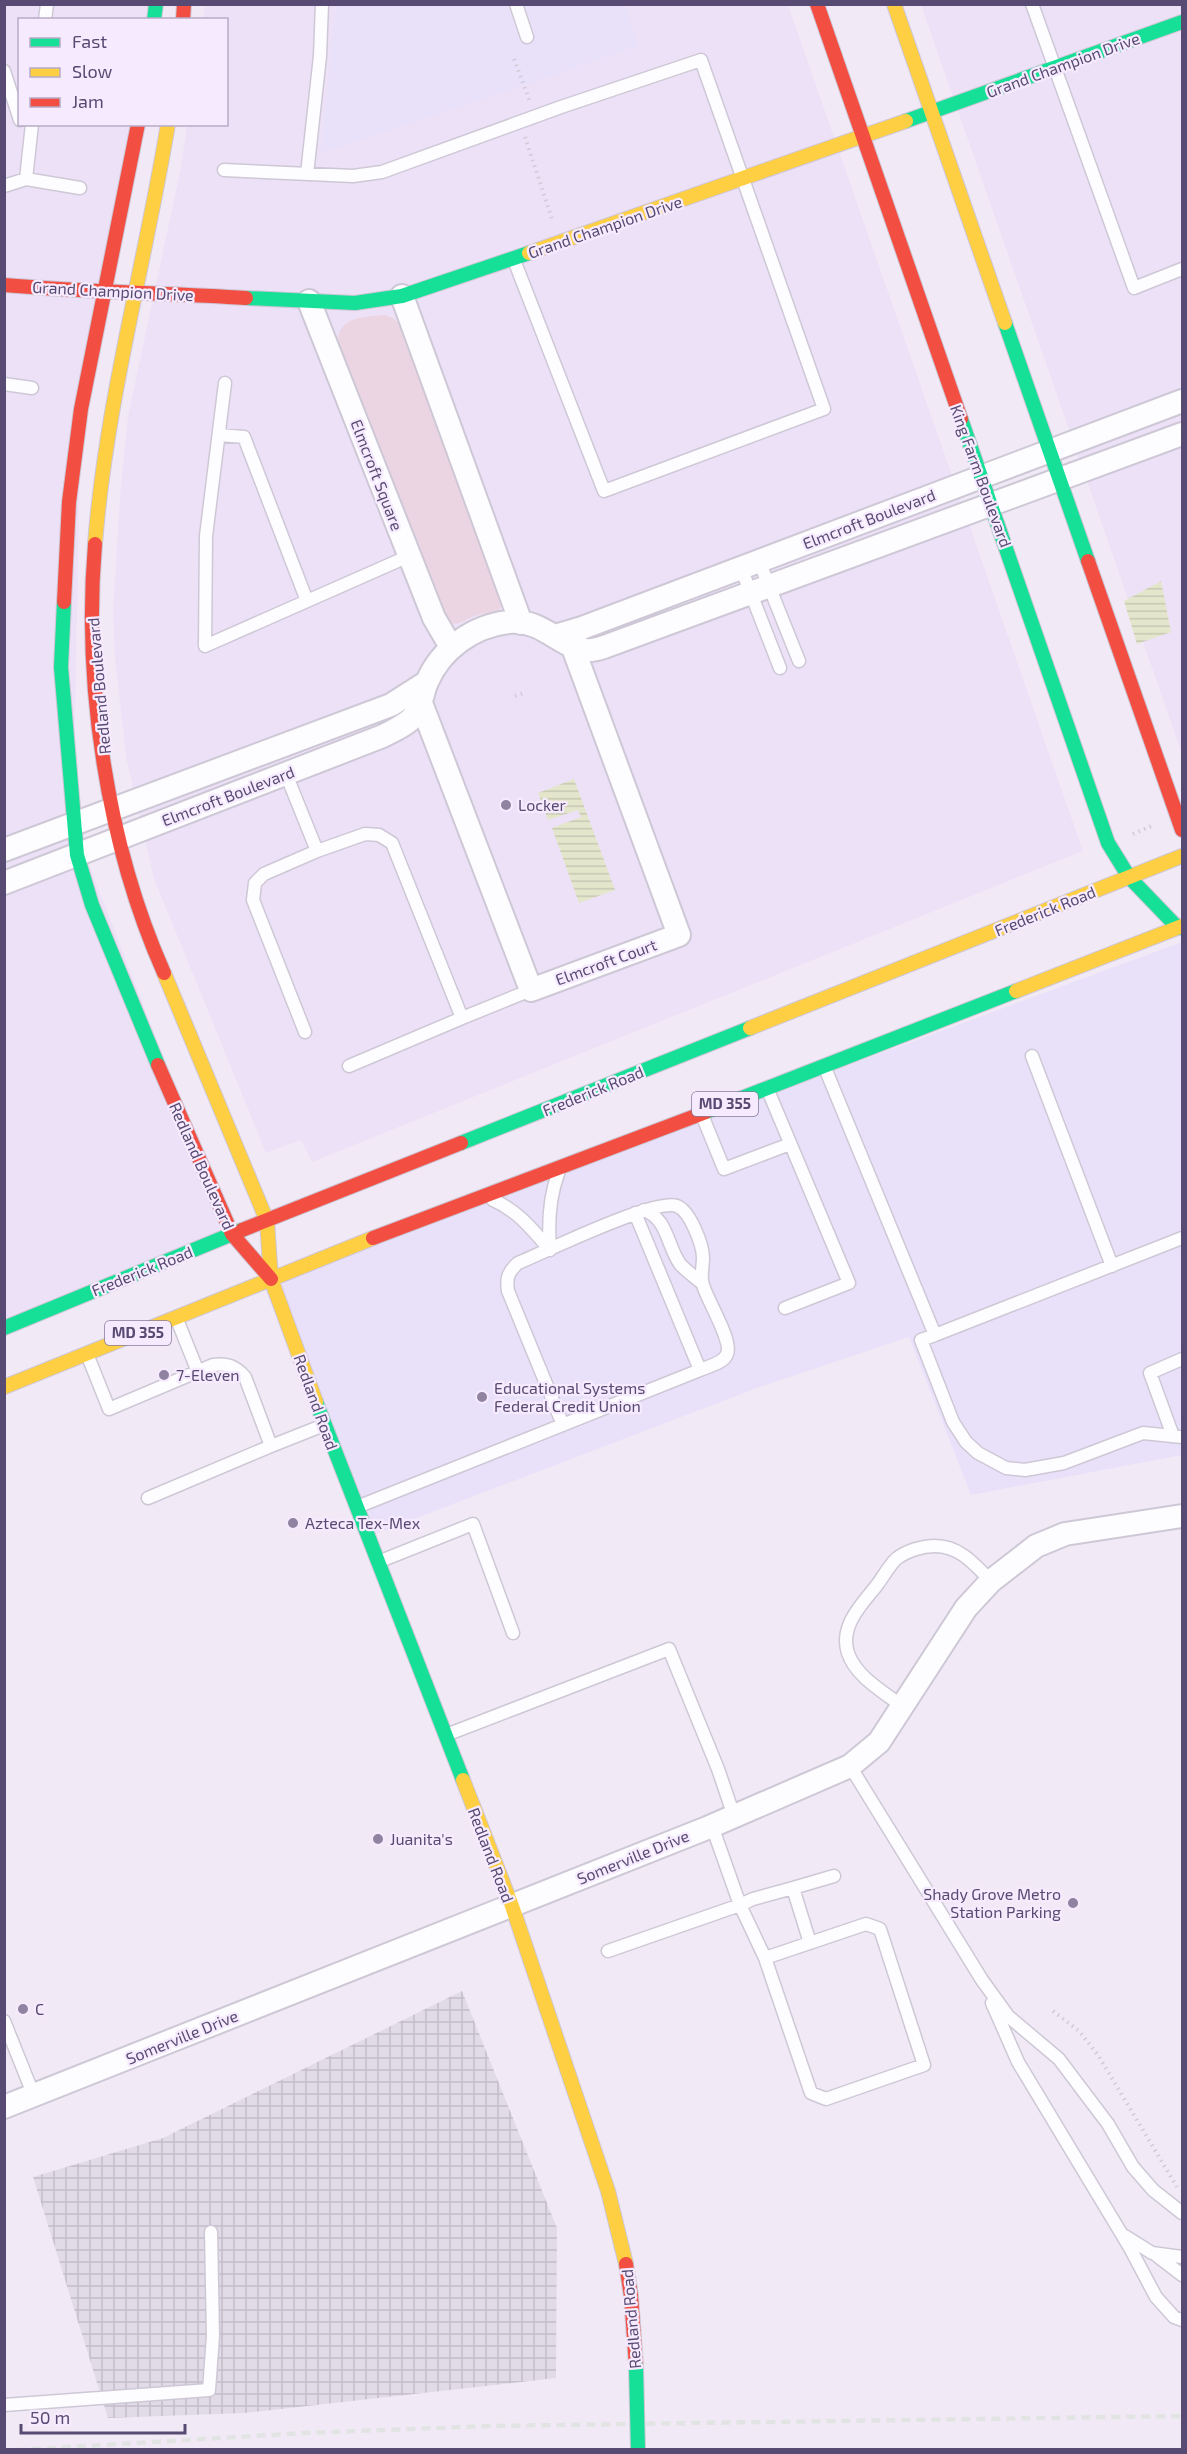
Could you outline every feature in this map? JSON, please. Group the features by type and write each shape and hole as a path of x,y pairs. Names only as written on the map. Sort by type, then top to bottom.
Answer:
{"main road":[{"name":"King Farm Boulevard","path":"817,4 1108,843 1129,878 1181,926"},
{"path":"894,4 1182,830"},
{"name":"Grand Champion Drive","path":"4,285 355,303 402,296 742,180 1182,22"},
{"name":"Redland Boulevard","path":"138,126 81,409 69,502 61,667 73,823 78,855 92,905 133,1008 232,1234 271,1279"},
{"name":"Redland Boulevard","path":"168,126 161,170 112,412 93,562 94,652 100,729 113,809 132,892 267,1221 271,1279"},
{"name":"Frederick Road","path":"4,1328 232,1234 1182,856"},
{"name":"MD 355","path":"4,1387 271,1279 561,1166 702,1114 823,1064 1181,926"},
{"name":"Redland Road","path":"271,1279 377,1563 512,1906 611,2202 623,2248 631,2296 636,2366 638,2450"}],"street":[{"path":"402,296 521,623"},
{"name":"Elmcroft Square","path":"309,300 434,618 451,647"},
{"name":"Elmcroft Boulevard","path":"563,640 980,476 1182,401"},
{"name":"Elmcroft Boulevard","path":"4,883 383,736 413,717 437,663 451,647 484,628 510,622 521,623 539,627 588,651 604,647 1182,434"},
{"name":"Elmcroft Court","path":"531,990 679,935 563,640"},
{"name":"Elmcroft Boulevard","path":"4,850 424,693"},
{"path":"424,693 531,990"},
{"name":"Somerville Drive","path":"4,2108 712,1826 850,1766 879,1742 966,1608 991,1581 1036,1546 1065,1534 1182,1516"}],"lane":[{"path":"306,174 320,56 322,4"},
{"path":"516,4 527,37"},
{"path":"1032,4 1134,288 1182,269"},
{"path":"224,170 353,176 382,171 701,60 824,409 604,491 514,259"},
{"path":"4,71 18,114"},
{"path":"22,126 28,149"},
{"path":"26,178 32,126"},
{"path":"4,186 26,178 80,188"},
{"path":"225,382 206,536 205,646 409,556"},
{"path":"4,384 32,388"},
{"path":"219,435 244,437 307,601"},
{"path":"750,565 760,590 799,661"},
{"path":"750,565 760,590 780,668"},
{"path":"286,774 317,851"},
{"path":"305,1032 253,900 255,883 264,874 317,851 365,834 379,835 392,843 462,1018"},
{"path":"349,1066 531,990"},
{"path":"1032,1056 1112,1266"},
{"path":"823,1064 935,1335"},
{"path":"766,1087 849,1282 785,1308"},
{"path":"702,1114 724,1169 790,1144"},
{"path":"550,1250 549,1215 553,1187 561,1166"},
{"path":"484,1196 504,1204 528,1223 550,1250"},
{"path":"356,1508 563,1425 700,1370 722,1360 729,1350 702,1283 703,1256 687,1214 676,1206 667,1204 639,1212 518,1263 510,1270 507,1280 508,1291 563,1425"},
{"path":"639,1212 656,1216 679,1262 702,1283"},
{"path":"639,1212 700,1370"},
{"path":"1182,1238 921,1340 953,1422 966,1442 992,1462 1016,1469 1042,1468 1064,1463 1143,1434 1178,1437 1150,1374 1182,1359"},
{"path":"176,1317 198,1372"},
{"path":"87,1353 109,1408 198,1372 224,1364 238,1369 245,1377 271,1446"},
{"path":"148,1498 324,1425"},
{"path":"377,1563 472,1524 513,1633"},
{"path":"903,1707 855,1667 846,1645 846,1632 853,1616 897,1559 922,1547 936,1546 951,1549 967,1557 991,1581"},
{"path":"445,1735 669,1649 718,1769 734,1816"},
{"path":"850,1766 982,1980 1008,2016 1059,2059 1108,2124 1133,2167 1153,2190 1182,2213"},
{"path":"712,1826 740,1905 765,1958 811,2093 826,2099 924,2065 879,1929 866,1924 765,1958"},
{"path":"608,1951 753,1899 834,1876"},
{"path":"793,1888 810,1943"},
{"path":"982,1980 1018,2062 1121,2233 1156,2297 1174,2317 1182,2320"},
{"path":"4,2021 34,2096"},
{"path":"4,2405 209,2390 213,2336 211,2232"},
{"path":"1121,2233 1182,2275"},
{"path":"1152,2253 1182,2257"}],"path":[{"path":"514,59 532,108"},
{"path":"524,134 553,222"},
{"path":"515,696 524,693"},
{"path":"1130,835 1157,824"},
{"path":"1053,2011 1078,2031 1098,2055 1182,2195"}],"shaded area":[{"path":"5,5 156,5 154,18 18,18 18,126 138,126 81,409 73,823 232,1234 5,1328"},
{"path":"205,5 336,5 322,152 637,46 626,5 788,5 1083,851 312,1162 301,1140 266,1153 154,879 126,757 115,659 113,613 120,495 128,416 181,167 187,126 228,126 228,18 203,18"},
{"path":"336,5 626,5 638,46 321,153"},
{"path":"921,5 1182,5 1182,754"},
{"path":"384,315 393,318 404,329 504,601 499,610 474,616 458,623 447,622 432,590 338,342 339,333 348,323 361,318"},
{"path":"1161,581 1171,632 1137,644 1124,601"},
{"path":"574,779 615,890 579,903 552,828 581,817 578,810 548,820 538,793"},
{"path":"1182,942 1182,1455 971,1495 909,1337 757,1388 367,1537 262,1282"},
{"path":"462,1991 557,2228 556,2378 244,2413 108,2418 33,2177 163,2138"}],"railway":[{"path":"17,2450 305,2433 490,2426 1182,2416"}],"traffic: fast":[{"path":"154,18 156,4"},
{"path":"906,121 1182,22"},
{"path":"246,298 355,303 402,296 529,253"},
{"path":"1005,323 1088,561"},
{"path":"961,419 1108,843 1129,877 1178,928"},
{"path":"64,602 61,667 77,855 92,905 158,1065"},
{"path":"706,1112 1016,991"},
{"path":"461,1143 750,1028"},
{"path":"4,1328 242,1230"},
{"path":"316,1402 463,1780"},
{"path":"636,2366 638,2450"}],"traffic: slow":[{"path":"894,4 1005,323"},
{"path":"529,253 906,121"},
{"path":"95,544 100,491 117,386 168,126"},
{"path":"750,1028 1182,856"},
{"path":"1016,991 1182,926"},
{"path":"164,973 267,1221 271,1279 316,1402"},
{"path":"4,1387 373,1238"},
{"path":"463,1780 512,1906 608,2191 626,2264"}],"traffic: jam":[{"path":"183,18 184,4"},
{"path":"817,4 961,419"},
{"path":"64,602 69,502 81,409 138,126"},
{"path":"4,285 246,298"},
{"path":"95,544 92,597 93,652 104,763 127,872 144,924 164,973"},
{"path":"1088,561 1182,830"},
{"path":"158,1065 232,1234 271,1279"},
{"path":"373,1238 706,1112"},
{"path":"242,1230 461,1143"},
{"path":"626,2264 631,2296 636,2366"}],"place":[{"name":"Locker","path":"506,805"},
{"name":"7-Eleven","path":"164,1375"},
{"name":"Educational Systems Federal Credit Union","path":"482,1397"},
{"name":"Azteca Tex-Mex","path":"293,1523"},
{"name":"Juanita's","path":"378,1839"},
{"name":"Shady Grove Metro Station Parking","path":"1073,1903"},
{"name":"C","path":"23,2009"}]}
